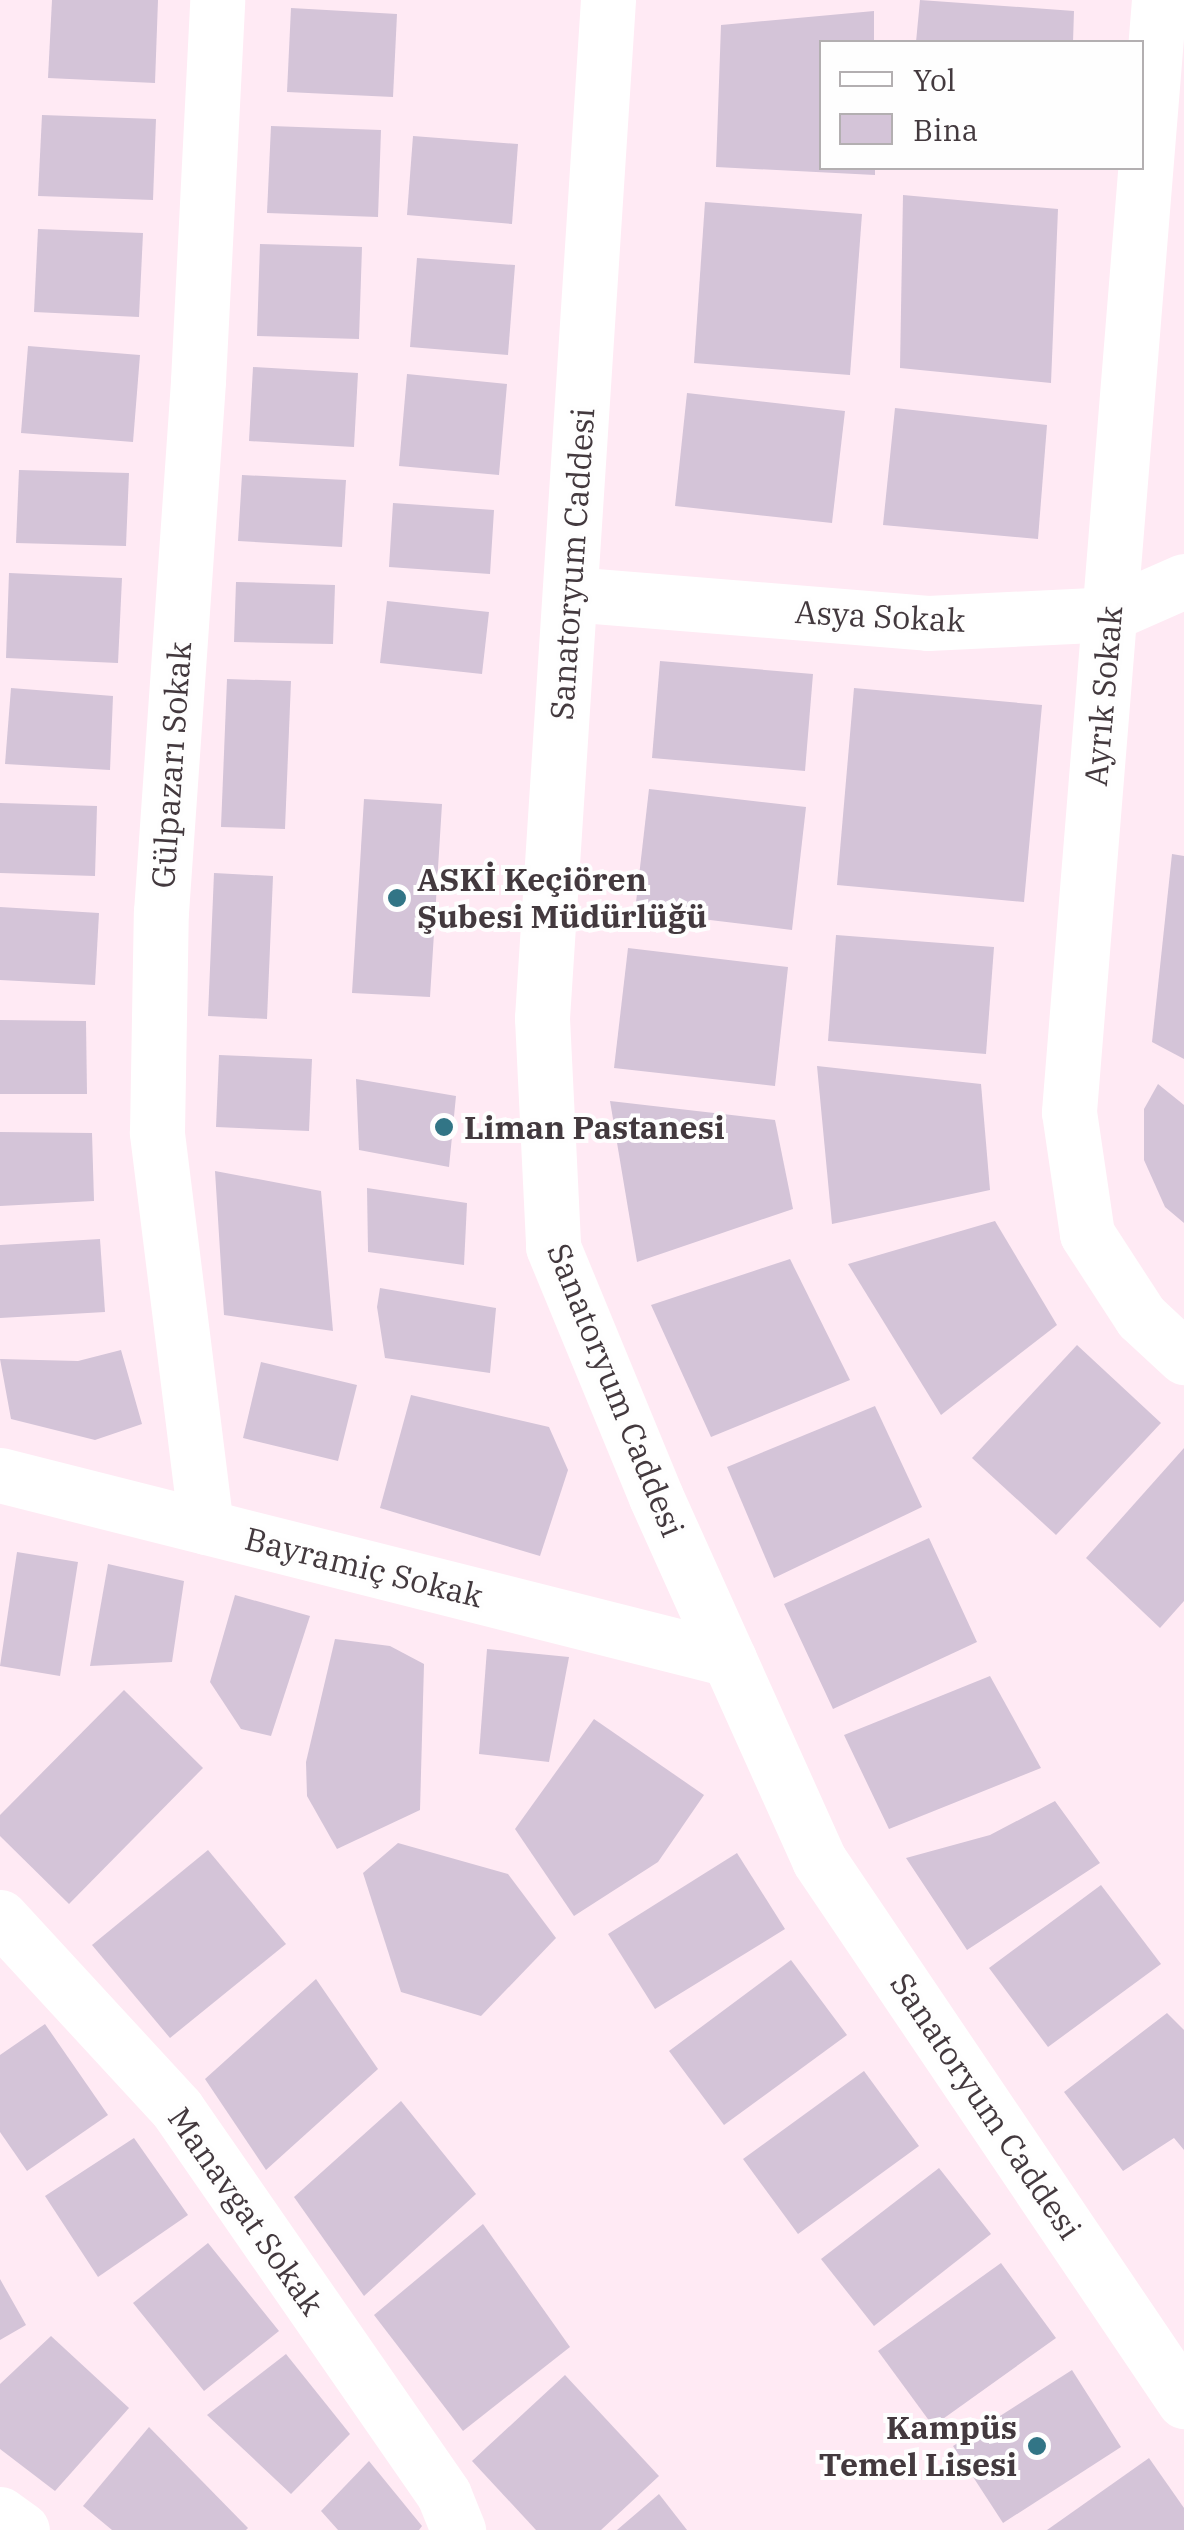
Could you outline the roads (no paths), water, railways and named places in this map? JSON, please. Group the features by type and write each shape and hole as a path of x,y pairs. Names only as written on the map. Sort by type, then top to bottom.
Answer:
{"street":[{"name":"Gülpazarı Sokak","path":"206,1527 156,1132 161,912 198,381 217,0"},
{"name":"Sanatoryum Caddesi","path":"608,0 542,1018 552,1247 820,1860 1184,2400"},
{"name":"Ayrık Sokak","path":"1159,0 1069,1112 1087,1234 1141,1317 1184,1357"},
{"name":"Asya Sokak","path":"570,594 928,623 1110,614 1184,581"},
{"name":"Bayramiç Sokak","path":"0,1475 729,1658"},
{"name":"Manavgat Sokak","path":"0,1917 177,2108 444,2495 458,2530"},
{"path":"0,2514 22,2530"}],"place":[{"name":"ASKİ Keçiören Şubesi Müdürlüğü","path":"397,898"},
{"name":"Liman Pastanesi","path":"444,1127"},
{"name":"Kampüs Temel Lisesi","path":"1037,2446"}]}
